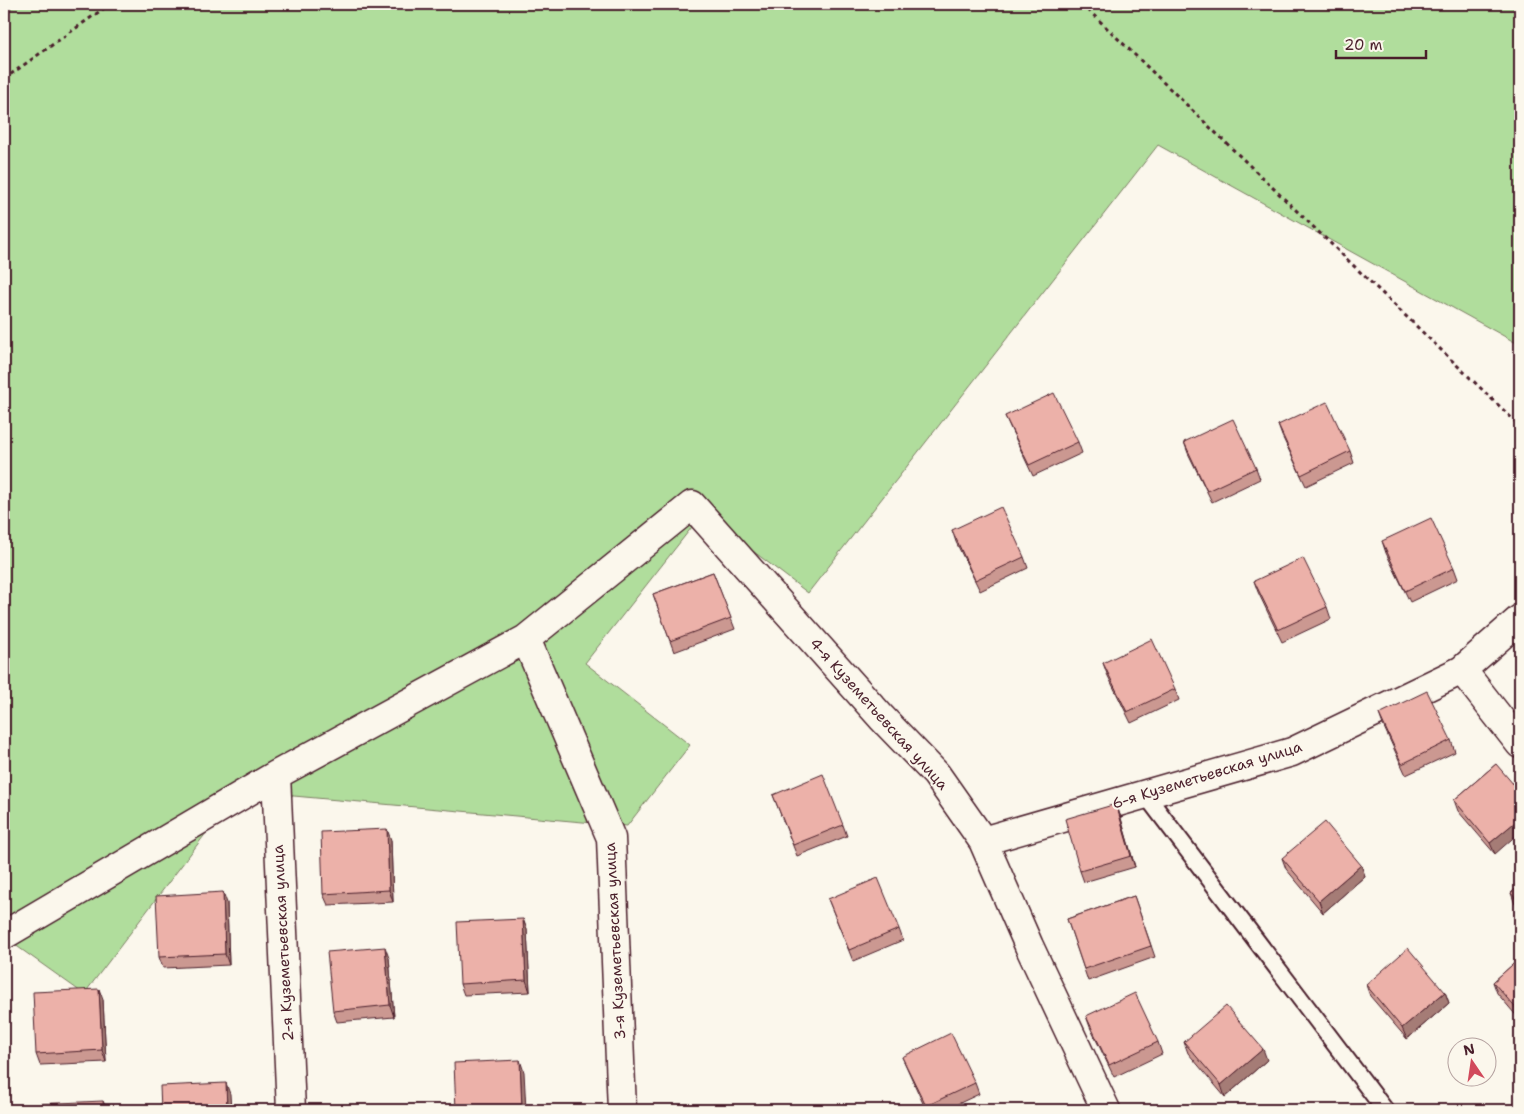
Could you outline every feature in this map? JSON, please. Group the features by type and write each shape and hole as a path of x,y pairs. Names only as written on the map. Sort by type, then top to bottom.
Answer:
{"street":[{"name":"4-я Куземетьевская улица","path":"526,639 692,505 882,718 936,774 983,840 1029,946 1106,1110"},
{"name":"6-я Куземетьевская улица","path":"983,840 1292,752 1462,670 1520,619"},
{"path":"4,934 276,775 526,639"},
{"name":"3-я Куземетьевская улица","path":"526,639 611,838 622,1110"},
{"path":"1462,670 1520,744"},
{"name":"2-я Куземетьевская улица","path":"276,775 291,1110"}],"lane":[{"path":"1145,794 1386,1110"}],"path":[{"path":"4,79 110,4"},
{"path":"1082,4 1520,426"}],"green space":[{"path":"17,4 1520,4 1520,345 1158,145 808,593 703,513 585,663 690,745 627,826 238,791 84,994 4,937 4,14"}],"building":[{"path":"1054,393 1078,442 1029,465 1005,416"},
{"path":"1327,402 1350,451 1301,475 1278,425"},
{"path":"1233,419 1256,468 1207,491 1184,442"},
{"path":"1001,507 1024,557 975,580 952,530"},
{"path":"1431,518 1454,568 1405,591 1382,541"},
{"path":"1303,558 1327,607 1278,630 1254,581"},
{"path":"713,572 731,618 670,641 653,594"},
{"path":"1152,639 1175,689 1127,712 1103,663"},
{"path":"1427,691 1451,740 1402,764 1379,714"},
{"path":"1496,764 1520,792 1520,818 1490,843 1454,800"},
{"path":"823,774 843,825 793,845 773,795"},
{"path":"1116,804 1131,856 1080,871 1065,819"},
{"path":"1325,822 1361,865 1319,901 1282,858"},
{"path":"387,829 389,890 323,894 321,832"},
{"path":"878,878 899,929 849,950 828,899"},
{"path":"1520,885 1520,904 1511,893"},
{"path":"223,892 225,954 159,957 156,896"},
{"path":"1134,896 1151,946 1084,969 1067,919"},
{"path":"523,919 526,980 460,984 457,922"},
{"path":"385,947 390,1005 333,1011 327,952"},
{"path":"1408,948 1445,992 1402,1028 1366,985"},
{"path":"1520,958 1520,1013 1493,982"},
{"path":"99,989 102,1050 36,1054 33,992"},
{"path":"1135,993 1158,1042 1109,1065 1086,1016"},
{"path":"1226,1006 1263,1049 1221,1085 1184,1042"},
{"path":"951,1033 975,1083 926,1106 902,1057"},
{"path":"520,1060 522,1110 456,1110 454,1063"},
{"path":"226,1083 227,1110 161,1110 160,1086"},
{"path":"103,1101 104,1110 37,1110 37,1104"}]}
